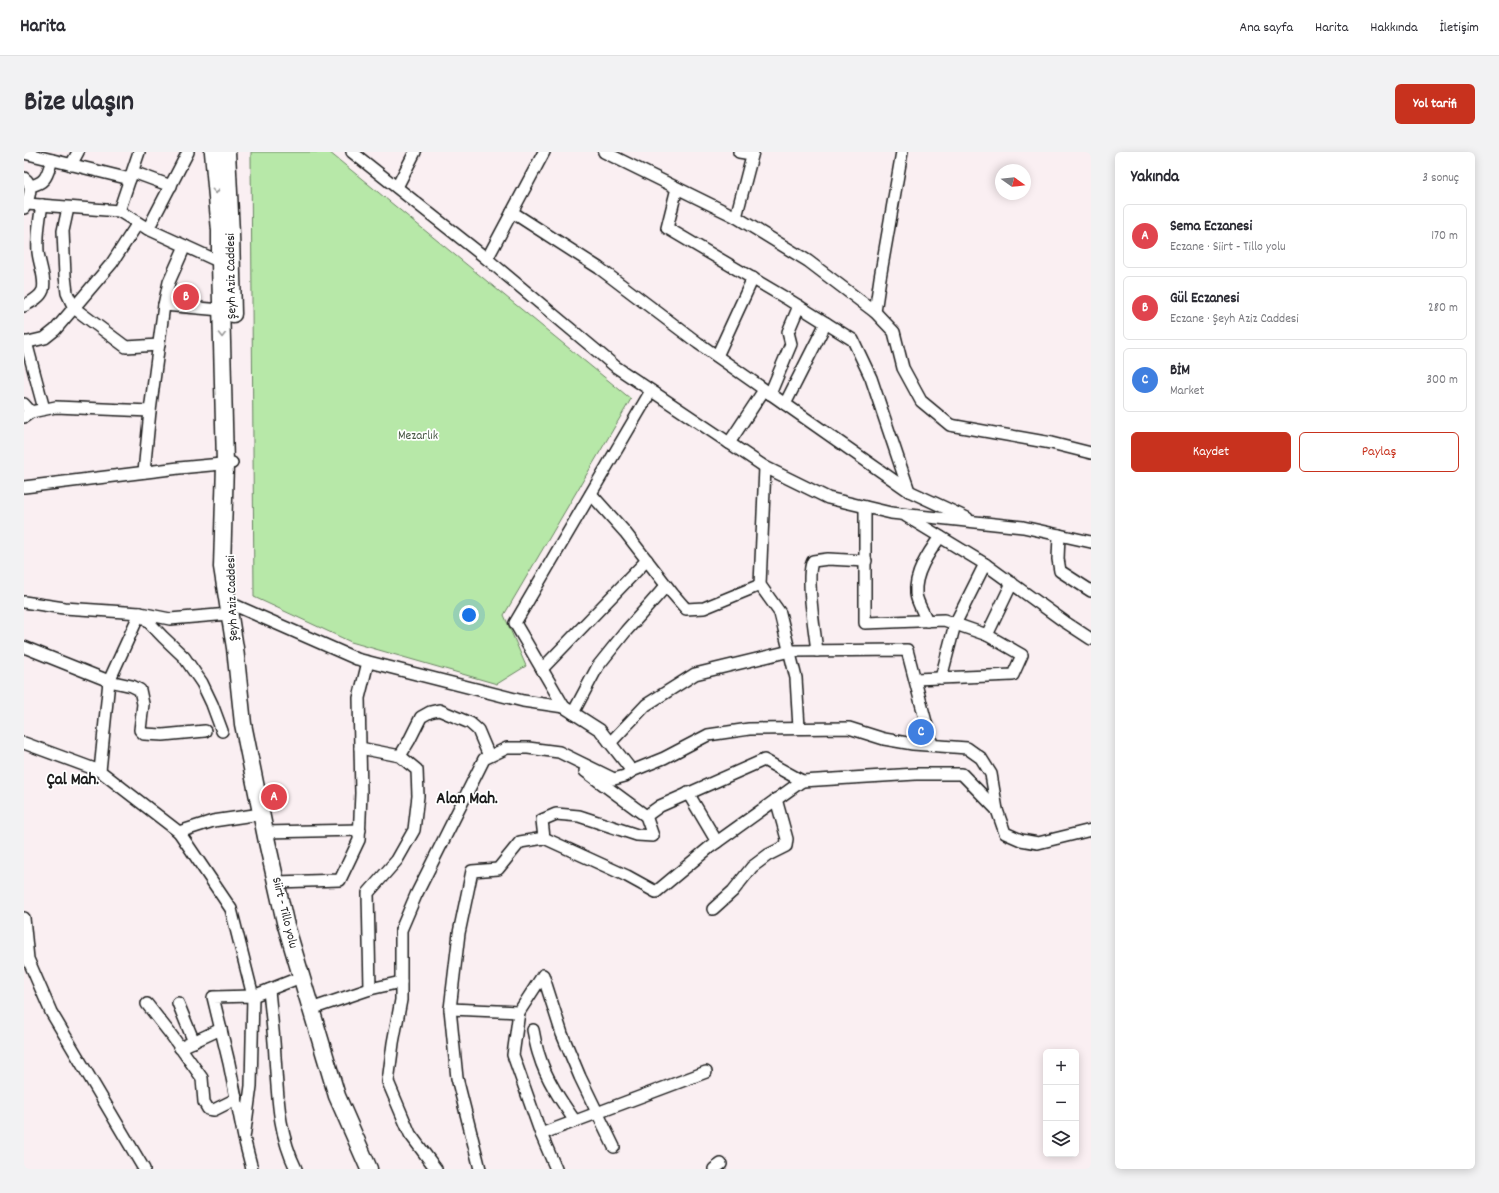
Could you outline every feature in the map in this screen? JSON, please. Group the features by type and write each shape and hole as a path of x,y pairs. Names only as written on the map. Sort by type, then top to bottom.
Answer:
{"main road":[{"name":"Şeyh Aziz Caddesi","path":"213,152 220,231 221,310 229,463"},
{"name":"Şeyh Aziz Caddesi","path":"227,152 231,234 234,390 222,567 231,609 235,648"},
{"name":"Siirt - Tillo yolu","path":"235,648 243,724 285,922 337,1096 369,1169"}],"street":[{"path":"71,164 78,152"},
{"path":"119,210 132,176 139,152"},
{"path":"148,229 188,152"},
{"path":"352,152 487,259 616,367 765,468 828,498 865,507 902,514 1023,527 1091,542"},
{"path":"397,187 415,152"},
{"path":"487,259 544,152"},
{"path":"604,152 736,216 808,261 875,312 894,332 903,368 921,401 950,425 1051,442 1091,453"},
{"path":"736,216 753,153 739,152"},
{"path":"875,312 882,263 902,152"},
{"path":"24,153 132,176 171,186"},
{"path":"52,160 46,178 39,185 27,182 25,206 42,205 68,208 119,210 148,229 220,262"},
{"path":"677,188 667,228 799,306 853,340 871,378 909,491"},
{"path":"24,306 38,297 43,290 42,273 38,254 37,232 42,205"},
{"path":"68,208 64,231 65,276 67,293 74,308 126,347 159,346"},
{"path":"512,212 600,268 717,356 909,491 975,522"},
{"path":"44,409 25,342 45,338 55,330 112,263 138,223"},
{"path":"144,472 150,411 164,305 169,282 185,246"},
{"path":"717,356 752,278"},
{"path":"164,305 221,310"},
{"path":"729,443 767,392 791,344 788,332 799,306"},
{"path":"785,404 826,323"},
{"path":"569,710 542,669 515,623 651,391"},
{"path":"26,411 56,406 150,411"},
{"path":"24,487 229,463"},
{"path":"765,468 760,585 780,613 796,678 799,728"},
{"path":"591,494 625,532 666,586 686,609 704,608 760,585"},
{"path":"865,507 865,623 944,620 987,635 1022,655 1014,675 915,679"},
{"path":"902,514 985,564 1091,639"},
{"path":"1059,535 1058,559 1060,571 1091,591"},
{"path":"927,621 916,594 921,568 928,553 940,536"},
{"path":"817,650 810,580 810,565 813,561 828,559 866,560"},
{"path":"542,669 647,560"},
{"path":"940,678 956,624 985,564"},
{"path":"987,635 1012,583"},
{"path":"569,710 598,666 626,631 666,586"},
{"path":"24,602 64,608 140,613 170,619 231,609 357,659 523,701 569,710 600,730 632,771"},
{"path":"100,771 109,680 140,613"},
{"path":"140,613 184,657 202,682 222,731"},
{"path":"24,647 109,680 132,686 140,690 143,704 140,730 144,734 163,735 205,731"},
{"path":"610,743 646,705 695,674 790,651 907,650 932,745"},
{"path":"276,882 340,880 359,840 359,698 368,662"},
{"path":"400,756 421,717 430,712 439,710 470,723 478,730 489,756"},
{"path":"436,1169 410,1134 388,1082 401,1000 401,930 416,895 484,759 489,756 508,748 528,748 559,752 614,779 625,776 632,771 664,758 708,735 749,729 849,728 884,739 913,744 967,748 982,758 991,774 997,810 1005,833 1021,840 1038,843 1091,830"},
{"path":"24,743 100,771 179,832 231,909 253,996 251,1086 244,1138"},
{"path":"360,748 400,756 417,770 418,796 414,830 398,860 368,893 370,989"},
{"path":"544,838 542,820 556,814 579,816 637,835 653,836 646,816 559,752"},
{"path":"646,816 660,806 764,760 802,781"},
{"path":"480,1169 457,1078 450,1009 459,933 472,871 498,869 520,842 544,838 627,876 656,892 717,842 802,781 916,774 962,774 997,810"},
{"path":"688,793 717,842"},
{"path":"713,909 734,891 752,867 768,855 786,846 788,839 776,799"},
{"path":"179,832 213,821 261,814"},
{"path":"265,832 360,830"},
{"path":"24,918 28,959 51,1012 144,1169"},
{"path":"556,1169 541,1134 513,1055 519,1012 543,975 562,1034 580,1077 614,1147"},
{"path":"252,1169 213,997 253,996 301,978"},
{"path":"311,1009 370,989 401,982"},
{"path":"269,990 277,1094 287,1152 296,1169"},
{"path":"178,1003 194,1042"},
{"path":"147,1004 202,1078 204,1102 208,1109 214,1110 236,1099"},
{"path":"450,1009 519,1012"},
{"path":"180,1048 221,1029"},
{"path":"533,1030 539,1056 548,1078 575,1121"},
{"path":"541,1134 706,1072"}],"green space":[{"name":"Mezarlık","path":"251,152 329,152 631,399 504,615 526,666 497,684 351,642 254,597"}],"place":[{"name":"Gül Eczanesi","path":"186,297"},
{"name":"BİM","path":"921,732"},
{"name":"Sema Eczanesi","path":"274,797"}],"district":[{"name":"Çal Mah.","path":"73,781"},
{"name":"Alan Mah.","path":"467,800"}]}
